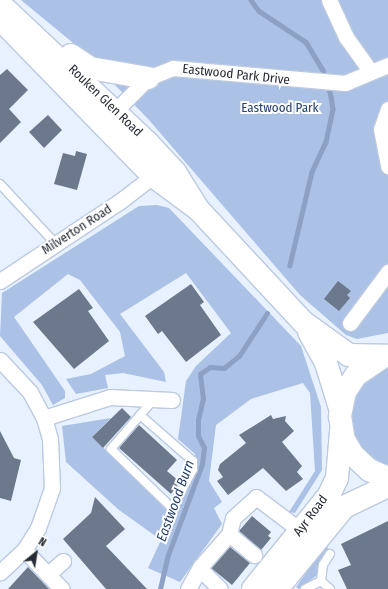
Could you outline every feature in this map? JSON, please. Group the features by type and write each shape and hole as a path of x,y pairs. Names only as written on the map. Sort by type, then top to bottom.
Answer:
{"main road":[{"path":"5,13 90,68 148,78"},
{"name":"Rouken Glen Road","path":"5,13 18,40 175,172 198,209"},
{"name":"Rouken Glen Road","path":"109,118 153,176 198,209 303,322 349,355 388,356"},
{"name":"Rouken Glen Road","path":"303,322 326,363 340,408 342,431"},
{"path":"340,408 356,375 388,356"},
{"path":"342,431 348,447 360,463 388,478"},
{"name":"Ayr Road","path":"252,589 301,531 337,478 342,431"},
{"name":"Ayr Road","path":"277,589 344,507 388,486"}],"street":[{"path":"329,0 346,37 371,72"},
{"name":"Eastwood Park Drive","path":"109,118 148,78 173,68 321,83 338,83 371,72 388,64"},
{"path":"388,109 381,129 388,166"},
{"name":"Milverton Road","path":"0,281 153,176"},
{"path":"350,323 388,272"},
{"path":"0,360 30,392 44,418 50,439 52,488 38,528 24,550 0,572"},
{"path":"44,418 110,397 172,400"},
{"path":"188,589 200,569 229,534 233,518 256,497 301,531"},
{"path":"229,534 254,555"},
{"path":"24,550 62,589"},
{"path":"48,574 63,561"},
{"path":"200,569 220,589"}],"lane":[{"path":"0,184 56,244"},
{"path":"140,415 193,461 193,469 172,508 111,449 140,415 154,399"},
{"path":"321,581 323,565 330,554"},
{"path":"305,589 321,581"},
{"path":"321,581 330,589"}],"green space":[{"name":"Eastwood Park","path":"21,0 388,0 388,333 357,339 346,335 300,295 149,120 78,47"},
{"path":"157,205 169,208 301,346 321,407 322,470 295,513 289,512 315,471 310,393 303,383 251,399 216,425 209,481 222,502 214,508 222,524 180,582 148,568 161,540 119,510 66,462 62,426 111,418 92,437 172,513 196,470 195,454 178,439 186,381 196,366 231,333 186,273 120,314 164,372 166,382 123,373 105,375 108,388 76,394 66,379 91,374 125,356 120,332 80,280 68,274 14,317 65,391 65,398 53,405 42,385 0,336 2,293 139,206"},
{"path":"388,366 388,469 377,465 351,437 351,403 367,376"},
{"path":"326,545 329,550 316,576 299,589 296,587"}],"building":[{"path":"7,69 28,90 9,109 21,122 0,143 0,75"},
{"path":"48,115 62,130 44,148 29,132"},
{"path":"76,151 87,154 77,190 54,184 63,153 75,156"},
{"path":"338,281 351,291 347,295 350,298 339,311 324,299"},
{"path":"191,284 204,302 200,305 221,335 186,362 162,331 158,334 145,316"},
{"path":"79,289 93,308 88,311 109,341 74,369 33,322"},
{"path":"122,408 131,417 103,448 92,437"},
{"path":"271,415 273,419 286,416 285,421 294,431 282,442 302,466 297,472 303,479 286,491 263,468 228,495 217,481 223,477 218,470 220,464 246,443 239,435"},
{"path":"139,425 177,460 167,471 180,482 171,494 119,448"},
{"path":"0,431 14,458 21,460 11,501 0,498"},
{"path":"95,497 125,529 106,546 147,589 106,589 63,539 91,513"},
{"path":"252,516 271,532 268,536 271,538 261,550 239,531"},
{"path":"388,521 388,589 347,589 338,570 351,565 341,544"},
{"path":"230,547 250,563 232,585 211,568"},
{"path":"28,567 49,589 8,589"}],"waterway":[{"name":"Eastwood Burn","path":"251,0 259,11 306,42 323,70 331,96 333,109 326,142 312,172 290,265"},
{"name":"Eastwood Burn","path":"160,589 168,555 202,464 204,448 198,436 198,420 203,399 200,374 210,367 224,368 239,356 267,313"}]}
